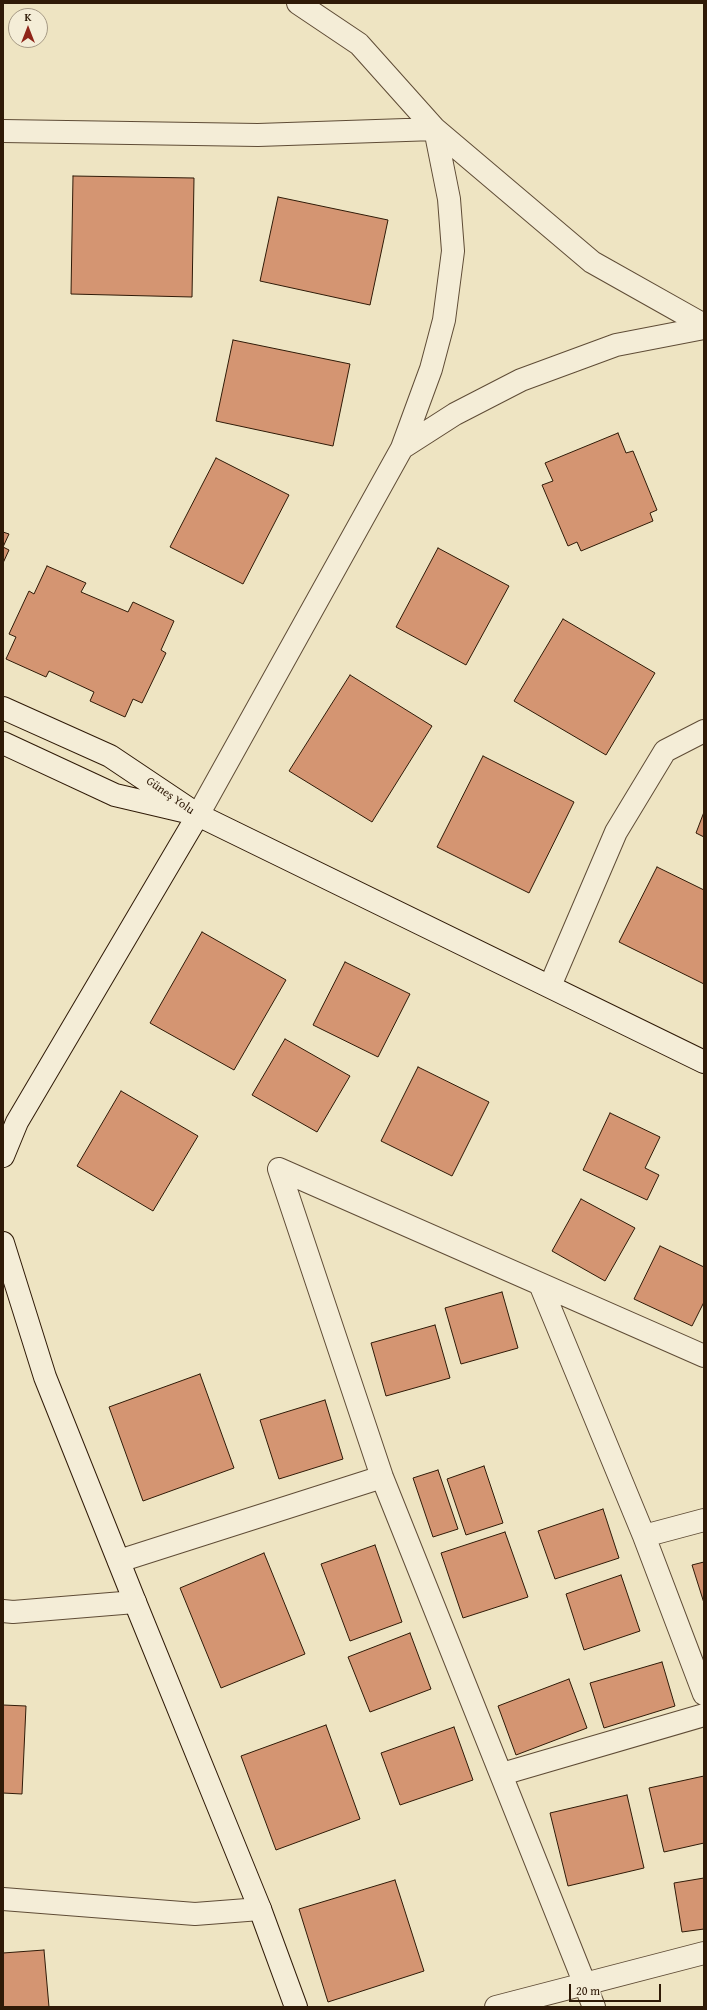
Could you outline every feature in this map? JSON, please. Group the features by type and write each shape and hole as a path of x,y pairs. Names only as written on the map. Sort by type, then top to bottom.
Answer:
{"street":[{"path":"298,3 359,44 435,130 592,262 704,326"},
{"path":"3,131 258,135 435,130"},
{"path":"3,1156 17,1122 198,815 402,448 431,369 444,320 453,251 449,199 435,130"},
{"path":"402,448 455,414 521,380 616,345 704,326"},
{"name":"Güneş Yolu","path":"3,708 110,756 198,815"},
{"path":"550,986 616,832 665,751 704,731"},
{"name":"Güneş Yolu","path":"3,743 115,795 198,815"},
{"path":"198,815 704,1062"},
{"path":"594,2007 382,1477 279,1169 704,1356"},
{"path":"3,1243 45,1377 260,1910 296,2007"},
{"path":"540,1284 644,1536 704,1694"},
{"path":"119,1561 382,1477"},
{"path":"644,1536 704,1520"},
{"path":"3,1611 13,1612 135,1602"},
{"path":"502,1774 704,1715"},
{"path":"3,1899 195,1914 260,1910"},
{"path":"496,2007 586,1985 704,1953"}],"building":[{"path":"73,176 194,178 192,297 71,294"},
{"path":"278,197 388,220 370,305 260,281"},
{"path":"233,340 350,364 333,446 216,421"},
{"path":"618,433 626,453 633,451 657,510 650,513 653,521 581,551 577,542 568,546 542,485 553,481 545,463"},
{"path":"216,458 289,495 243,584 170,547"},
{"path":"3,532 9,534 3,547"},
{"path":"3,547 9,550 3,563"},
{"path":"438,548 509,586 466,665 396,627"},
{"path":"47,566 86,583 81,592 128,612 133,602 174,621 161,650 166,653 142,703 133,699 125,717 90,701 94,692 49,671 46,677 6,659 16,637 9,634 29,591 34,594"},
{"path":"563,619 655,673 606,755 514,701"},
{"path":"350,675 432,726 372,822 289,771"},
{"path":"483,756 574,802 529,893 437,847"},
{"path":"704,812 704,837 696,833"},
{"path":"657,867 704,890 704,984 619,942"},
{"path":"202,932 286,980 234,1070 150,1023"},
{"path":"345,962 410,994 378,1057 313,1025"},
{"path":"285,1039 350,1076 317,1132 252,1095"},
{"path":"418,1067 489,1102 452,1176 381,1141"},
{"path":"121,1091 198,1136 153,1211 77,1166"},
{"path":"610,1113 660,1137 645,1168 659,1175 647,1200 583,1170"},
{"path":"581,1199 635,1228 605,1281 552,1251"},
{"path":"660,1246 704,1267 704,1302 692,1326 634,1299"},
{"path":"502,1292 518,1348 461,1364 445,1308"},
{"path":"435,1325 450,1378 386,1396 371,1343"},
{"path":"200,1374 234,1468 143,1501 109,1407"},
{"path":"325,1400 343,1459 279,1479 260,1420"},
{"path":"484,1466 503,1523 466,1535 447,1479"},
{"path":"438,1470 458,1529 433,1537 413,1478"},
{"path":"603,1509 619,1558 555,1579 538,1531"},
{"path":"505,1532 528,1597 463,1618 441,1553"},
{"path":"375,1545 402,1622 350,1641 321,1564"},
{"path":"264,1553 305,1654 221,1688 180,1588"},
{"path":"704,1562 704,1603 692,1565"},
{"path":"621,1575 640,1631 584,1650 566,1594"},
{"path":"410,1633 431,1689 370,1712 348,1657"},
{"path":"662,1662 675,1706 604,1728 590,1683"},
{"path":"569,1679 587,1728 516,1755 498,1706"},
{"path":"3,1705 26,1706 22,1794 3,1793"},
{"path":"326,1725 360,1819 276,1850 241,1756"},
{"path":"454,1727 473,1780 400,1805 381,1753"},
{"path":"704,1776 704,1843 664,1852 649,1788"},
{"path":"627,1795 644,1868 568,1886 550,1813"},
{"path":"704,1878 704,1929 682,1932 674,1883"},
{"path":"395,1880 424,1971 328,2002 299,1909"},
{"path":"44,1950 49,2007 3,2007 3,1953"}]}
